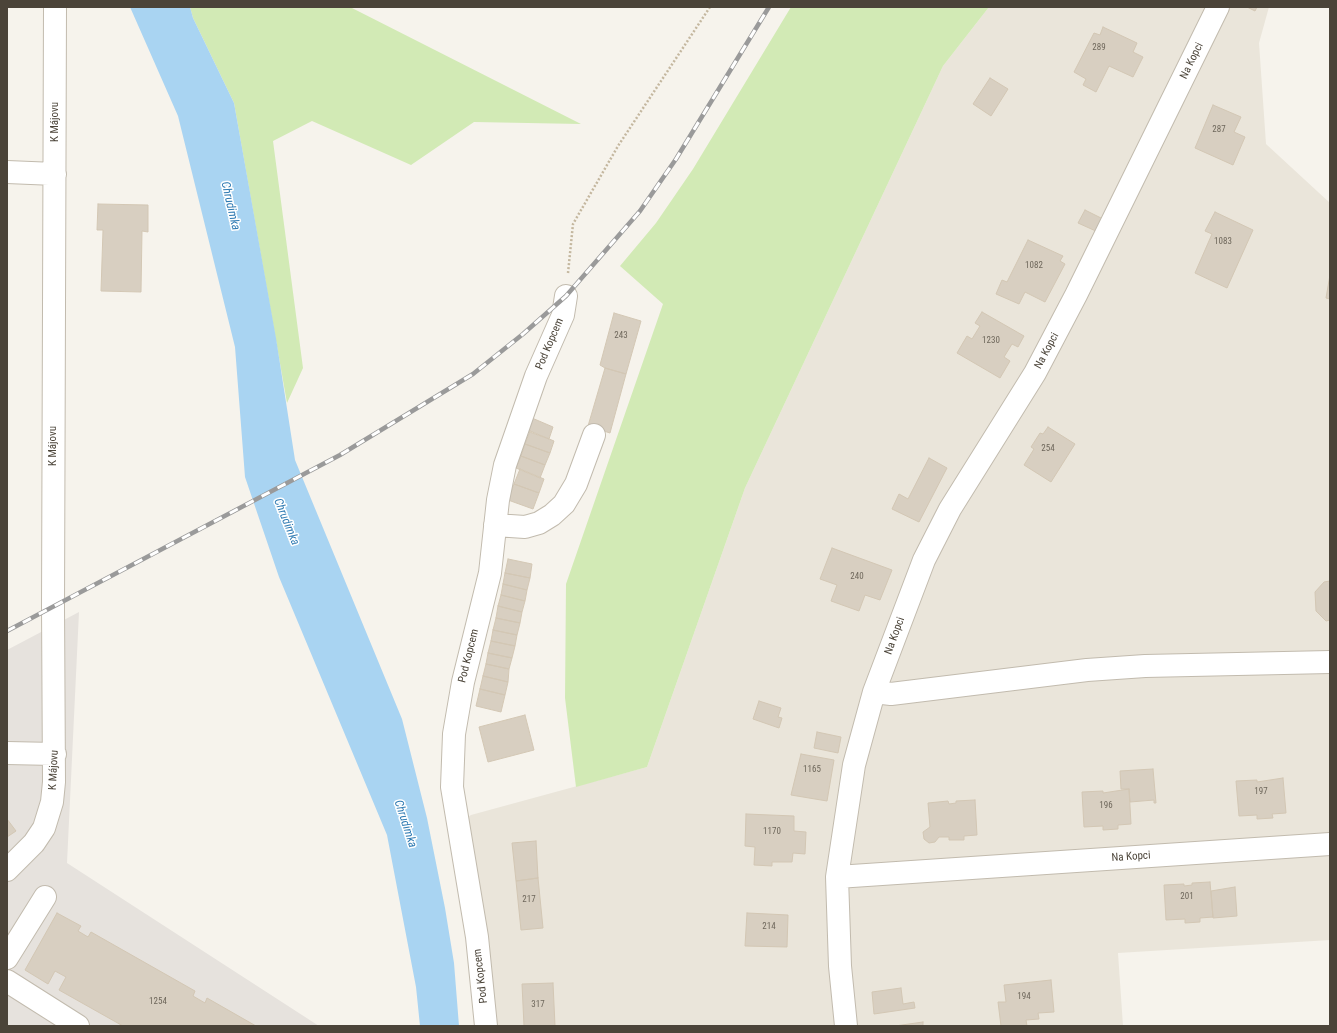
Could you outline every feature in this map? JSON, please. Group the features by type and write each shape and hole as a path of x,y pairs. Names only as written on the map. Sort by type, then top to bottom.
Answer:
{"street":[{"name":"K Májovu","path":"7,870 34,843 44,828 52,802 55,754 53,607 55,7"},
{"name":"Na Kopci","path":"846,1026 840,966 837,877 854,765 874,692 924,560 950,509 1035,373 1079,288 1218,7"},
{"path":"7,172 54,174"},
{"name":"Pod Kopcem","path":"486,1026 477,937 452,786 452,757 456,711 490,573 495,525 505,465 534,383 563,315 566,296"},
{"path":"495,525 525,527 538,523 552,515 564,504 576,484 594,435"},
{"path":"874,692 891,694 964,684 1101,669 1144,666 1330,662"},
{"path":"7,753 55,754"},
{"name":"Na Kopci","path":"837,877 1330,844"},
{"path":"7,958 45,897"},
{"path":"7,981 78,1026"}],"path":[{"path":"566,296 573,224 618,146 710,7"}],"shaded area":[{"path":"989,7 1269,7 1259,43 1266,144 1330,203 1330,940 1118,953 1123,1026 477,1026 472,957 452,828 471,815 647,767 745,488 943,66"},
{"path":"79,612 67,863 319,1026 7,1026 7,650"}],"green space":[{"path":"190,7 350,7 581,124 474,122 411,165 312,121 273,141 303,368 287,403 234,103 193,18"},
{"path":"791,7 989,7 943,66 745,488 647,767 576,787 565,698 566,584 663,304 620,266 656,223 693,169"}],"water":[{"name":"Chrudimka","path":"130,7 190,7 193,18 234,103 276,338 295,460 402,719 427,818 445,908 454,963 459,1026 420,1026 416,987 387,835 279,577 245,477 235,347 178,116"}],"building":[{"path":"1247,7 1257,7 1255,11"},
{"path":"1103,27 1137,43 1133,52 1143,57 1133,77 1109,66 1096,92 1083,85 1086,79 1074,72 1094,33 1100,35"},
{"path":"990,78 1008,89 991,116 973,104"},
{"path":"1213,105 1241,117 1234,132 1245,137 1233,165 1195,148"},
{"path":"98,204 148,205 148,232 142,231 141,292 101,291 103,230 97,230"},
{"path":"1085,210 1105,220 1098,232 1078,223"},
{"path":"1215,212 1253,230 1227,288 1195,273 1212,234 1205,231"},
{"path":"1028,240 1063,256 1060,261 1065,264 1045,302 1025,292 1019,304 996,294 1002,280 1007,282"},
{"path":"1330,275 1330,299 1326,298"},
{"path":"982,312 1024,336 1018,347 1012,344 1004,357 1010,361 1000,378 957,353 967,336 972,339 980,326 975,323"},
{"path":"614,313 641,321 626,374 600,365"},
{"path":"605,368 626,374 610,433 588,426"},
{"path":"532,418 553,427 549,439 527,431"},
{"path":"1048,427 1075,444 1051,482 1024,465 1034,449 1031,447 1040,433 1043,434"},
{"path":"530,431 554,441 550,453 525,444"},
{"path":"525,444 550,453 545,465 521,456"},
{"path":"521,456 545,465 540,478 516,468"},
{"path":"929,458 947,468 919,522 892,509 899,494 908,499"},
{"path":"520,469 544,479 539,493 514,484"},
{"path":"514,484 539,493 533,509 508,500"},
{"path":"832,548 892,570 880,600 865,595 859,611 831,601 837,585 820,579"},
{"path":"508,559 532,564 530,578 505,573"},
{"path":"505,573 530,578 527,590 503,584"},
{"path":"1330,581 1330,620 1326,621 1316,611 1315,592 1324,582"},
{"path":"503,584 527,590 525,601 501,595"},
{"path":"501,595 525,601 522,612 498,606"},
{"path":"498,606 522,612 520,623 496,618"},
{"path":"496,618 520,623 517,635 493,630"},
{"path":"493,630 517,635 515,646 491,641"},
{"path":"491,641 515,646 512,658 488,653"},
{"path":"488,653 512,658 509,669 486,664"},
{"path":"486,664 509,669 508,682 483,676"},
{"path":"483,676 508,682 505,695 480,689"},
{"path":"480,689 505,695 501,712 476,706"},
{"path":"759,701 781,708 778,717 782,718 779,728 753,719"},
{"path":"525,715 534,750 488,762 479,727"},
{"path":"817,732 841,737 838,753 814,748"},
{"path":"801,754 834,760 827,801 791,795"},
{"path":"1153,769 1156,803 1154,803 1154,800 1130,802 1129,789 1121,789 1120,771"},
{"path":"1283,778 1286,813 1272,814 1273,818 1257,819 1257,815 1239,816 1236,781 1257,780 1257,782"},
{"path":"1129,789 1131,824 1118,825 1118,829 1103,830 1103,826 1084,827 1082,792 1103,791 1103,793"},
{"path":"975,800 977,835 964,836 964,840 949,840 949,837 939,837 935,842 929,843 924,839 923,832 930,827 928,803 948,801 949,804 956,803 956,801"},
{"path":"746,814 794,816 794,831 806,832 805,854 793,853 792,862 772,862 772,866 754,865 755,847 745,846"},
{"path":"7,819 16,831 7,837"},
{"path":"536,841 538,878 516,881 512,843"},
{"path":"538,878 543,928 521,930 516,881"},
{"path":"1210,882 1213,917 1200,918 1200,922 1185,923 1185,919 1166,920 1164,885 1184,884 1184,886 1192,885 1192,883"},
{"path":"1235,887 1237,916 1213,918 1211,891"},
{"path":"57,913 81,926 78,931 88,937 91,932 195,991 193,996 205,1003 207,998 256,1026 123,1026 59,990 66,977 55,971 48,984 25,970"},
{"path":"747,913 788,915 787,947 745,946"},
{"path":"1051,980 1054,1012 1038,1013 1039,1019 1026,1020 1027,1026 1001,1026 998,1002 1006,1002 1004,985"},
{"path":"553,983 555,1026 524,1026 522,984"},
{"path":"901,988 903,1004 914,1002 915,1008 874,1014 872,992"},
{"path":"923,1022 923,1026 895,1026"}],"railway":[{"path":"7,631 340,455 473,374 523,334 566,296 640,211 676,159 769,7"}]}
